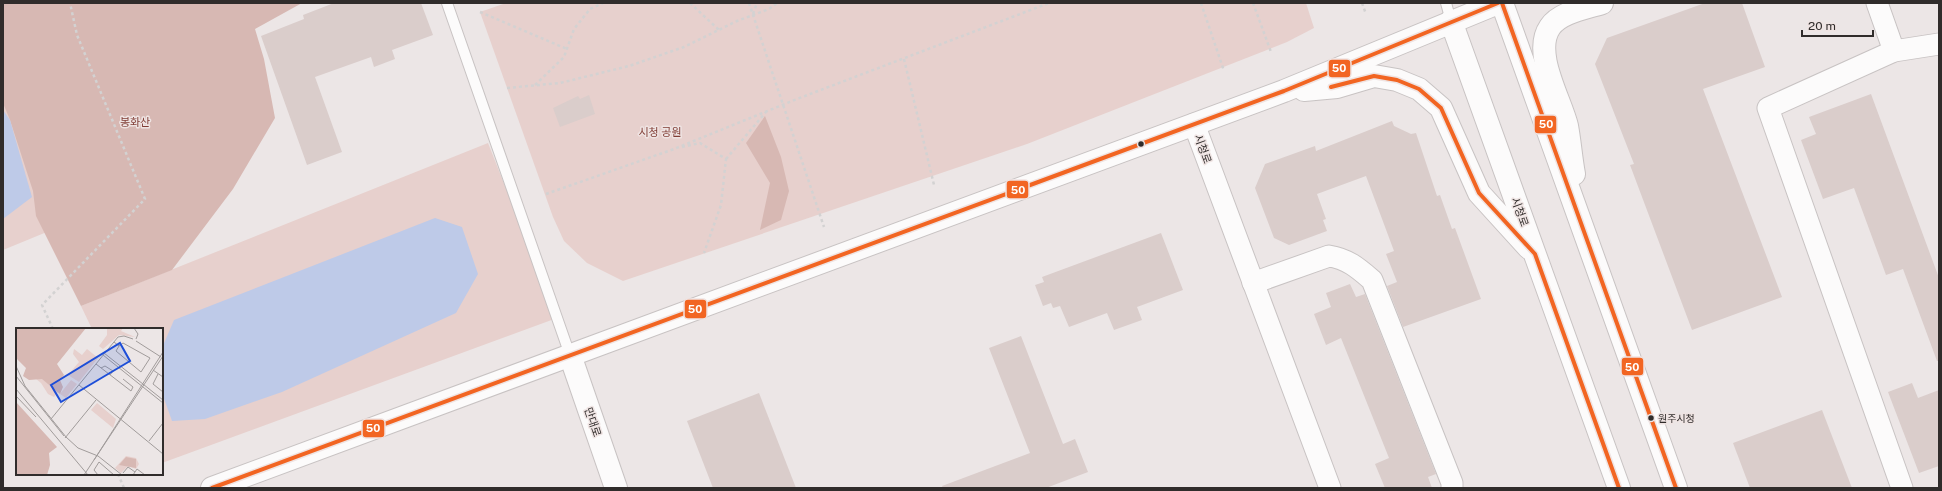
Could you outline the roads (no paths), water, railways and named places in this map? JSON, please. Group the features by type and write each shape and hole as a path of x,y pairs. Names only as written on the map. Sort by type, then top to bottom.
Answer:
{"street":[{"path":"212,488 1284,91 1448,12 1498,3"},
{"path":"1502,3 1676,488"},
{"path":"1581,223 1566,125 1548,76 1546,38 1550,26 1562,17 1602,3"},
{"path":"1877,3 1894,51"},
{"name":"시청로","path":"1448,12 1619,488"},
{"path":"1902,488 1768,108 1894,51 1939,44"},
{"path":"1284,91 1337,87 1374,76 1397,80 1420,89 1441,108 1479,193 1535,254"},
{"name":"시청로","path":"1194,124 1330,488"},
{"path":"1253,283 1329,256 1342,258 1358,268 1372,280 1452,483 1452,488"},
{"name":"만대로","path":"570,355 616,488"}],"lane":[{"path":"447,3 570,355"}],"water":[{"path":"3,110 10,120 32,197 3,219"},
{"path":"435,218 462,227 478,274 456,313 282,392 205,419 172,421 163,396 163,346 174,320"}],"place":[{"name":"원주시청","path":"1651,418"}],"park label":[{"name":"봉화산","path":"135,122"},
{"name":"시청 공원","path":"660,132"}]}
